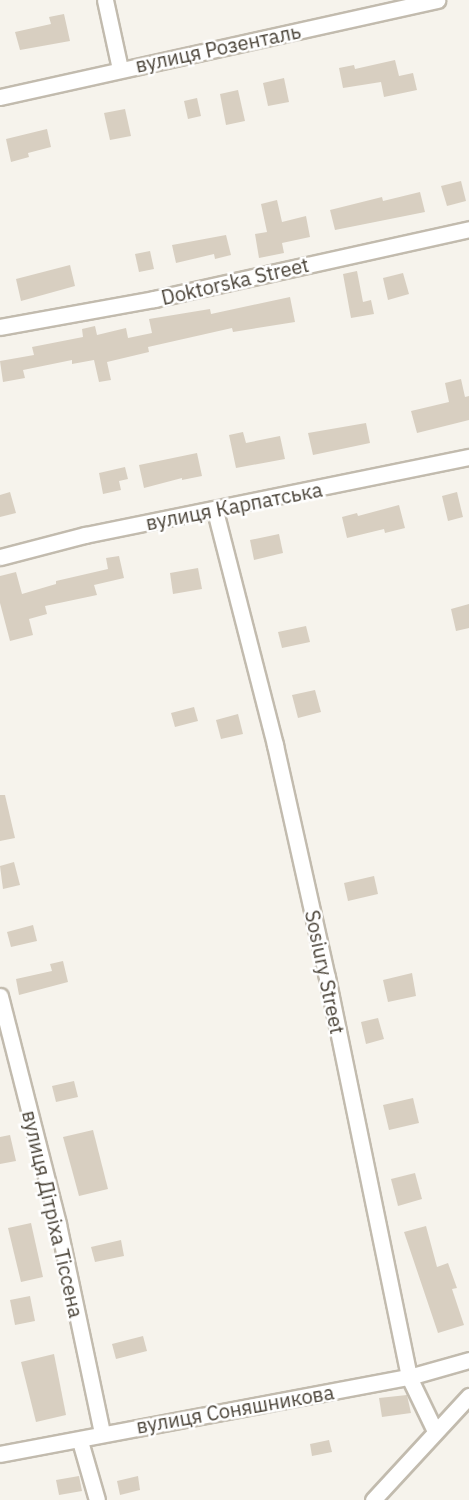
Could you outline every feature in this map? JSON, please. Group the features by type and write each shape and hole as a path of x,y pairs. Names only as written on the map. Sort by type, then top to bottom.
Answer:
{"street":[{"path":"105,0 120,69"},
{"name":"вулиця Розенталь","path":"0,97 437,0"},
{"name":"Doktorska Street","path":"0,327 154,299 469,229"},
{"name":"вулиця Карпатська","path":"0,557 86,536 469,458"},
{"name":"Sosiury Street","path":"215,511 275,745 324,965 409,1377 435,1431"},
{"name":"вулиця Дітріха Тіссена","path":"0,996 58,1224 102,1433"},
{"name":"вулиця Соняшникова","path":"0,1454 80,1441 102,1433 409,1377 469,1360"},
{"path":"373,1500 469,1396"},
{"path":"80,1441 97,1500"}],"building":[{"path":"64,14 70,41 20,50 15,32 51,24 49,17"},
{"path":"395,60 399,76 413,73 417,90 384,97 381,82 343,88 339,68 354,65 355,69"},
{"path":"284,78 289,102 268,106 263,83"},
{"path":"238,90 245,121 226,125 220,94"},
{"path":"197,98 201,116 188,119 184,101"},
{"path":"125,109 131,136 110,140 104,113"},
{"path":"47,129 51,147 28,153 29,157 11,162 6,139"},
{"path":"461,181 466,201 447,206 441,186"},
{"path":"420,192 425,212 335,230 330,210 382,197 383,201"},
{"path":"277,200 282,222 306,216 310,237 282,243 284,253 259,258 255,234 267,232 261,204"},
{"path":"226,235 231,255 215,259 214,254 176,263 172,245"},
{"path":"150,251 154,269 139,272 135,254"},
{"path":"70,265 75,286 21,301 16,279"},
{"path":"357,271 363,302 371,300 374,314 351,318 343,274"},
{"path":"403,273 409,294 388,300 383,278"},
{"path":"290,297 295,322 233,332 232,328 148,347 149,352 107,362 111,380 99,382 94,360 72,364 72,360 23,370 25,378 3,382 0,361 34,355 32,347 83,337 82,329 95,326 97,335 126,328 128,338 152,333 149,319 210,309 211,314"},
{"path":"461,379 465,397 469,396 469,420 417,433 411,411 449,402 445,383"},
{"path":"366,423 370,443 313,455 308,433"},
{"path":"243,432 246,443 280,436 285,459 236,468 229,435"},
{"path":"197,453 202,476 182,480 182,478 144,488 139,465"},
{"path":"125,467 128,479 119,481 121,490 103,494 99,473"},
{"path":"10,492 16,513 0,517 0,495"},
{"path":"457,492 463,517 448,521 442,496"},
{"path":"399,505 405,528 385,533 384,529 347,538 342,517 357,513 358,516"},
{"path":"279,534 283,553 254,560 250,540"},
{"path":"119,556 124,578 94,585 97,595 45,606 47,614 29,619 33,635 10,641 0,603 0,576 16,572 22,594 56,584 56,581 108,569 106,558"},
{"path":"198,568 202,589 173,594 170,573"},
{"path":"469,604 469,628 456,631 451,609"},
{"path":"306,626 310,642 282,648 278,632"},
{"path":"315,690 321,712 298,718 292,695"},
{"path":"194,707 198,721 175,727 171,713"},
{"path":"238,714 243,734 221,739 216,720"},
{"path":"0,795 5,795 15,838 0,841"},
{"path":"14,862 20,885 3,889 0,866"},
{"path":"374,876 378,894 348,901 344,883"},
{"path":"33,925 37,941 11,947 7,932"},
{"path":"63,961 68,982 19,995 16,979 52,971 50,964"},
{"path":"412,973 416,996 388,1002 383,980"},
{"path":"378,1018 384,1039 366,1044 361,1022"},
{"path":"74,1081 78,1097 56,1102 52,1086"},
{"path":"413,1098 419,1123 389,1130 383,1105"},
{"path":"93,1130 108,1189 79,1196 63,1137"},
{"path":"10,1135 16,1161 0,1164 0,1137"},
{"path":"415,1173 422,1199 398,1206 391,1179"},
{"path":"31,1223 43,1277 21,1282 8,1228"},
{"path":"426,1226 437,1267 448,1263 457,1288 452,1289 464,1325 438,1333 404,1232"},
{"path":"121,1240 124,1256 95,1262 91,1247"},
{"path":"30,1296 35,1321 15,1325 10,1300"},
{"path":"143,1336 147,1351 116,1359 112,1344"},
{"path":"54,1354 66,1415 36,1422 21,1362"},
{"path":"407,1395 411,1413 382,1417 379,1398"},
{"path":"329,1440 332,1452 312,1456 310,1444"},
{"path":"79,1476 82,1491 59,1495 56,1480"},
{"path":"138,1476 140,1490 120,1495 117,1481"}]}
